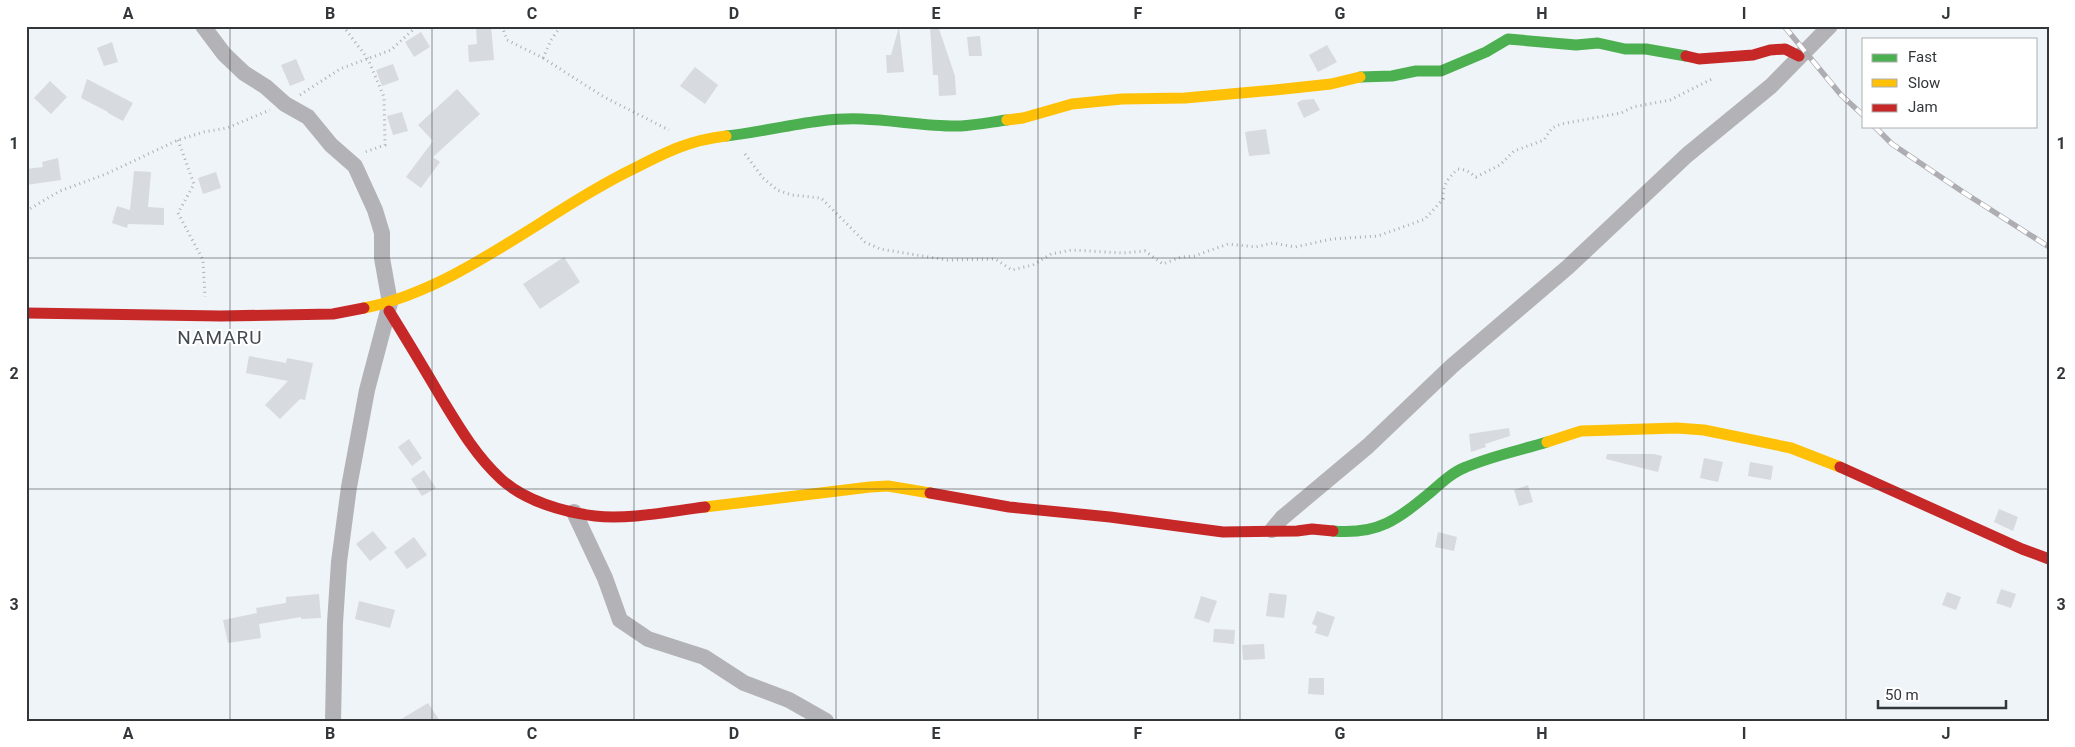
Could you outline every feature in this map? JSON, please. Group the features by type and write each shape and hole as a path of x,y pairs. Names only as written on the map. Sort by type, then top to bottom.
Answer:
{"street":[{"path":"203,26 224,54 244,73 266,87 285,104 308,117 331,145 355,166 375,210 382,233 382,258 389,307 464,435 481,459 502,480 529,497 563,510 597,516 635,515 888,486 1009,508 1110,517 1192,529 1224,532 1298,531 1312,529 1345,532 1377,528 1400,517 1448,477 1466,467 1581,431 1677,428 1704,430 1791,448 1853,472 2022,549 2049,559"},
{"path":"1272,530 1282,518 1368,446 1452,366 1568,268 1687,155 1771,86 1830,26"},
{"path":"26,313 206,316 333,314 389,307 455,274 616,177 680,146 823,121 862,119 908,124 962,126 1023,118 1072,104 1122,99 1185,98 1257,92 1331,84 1355,77 1392,76 1416,71 1441,71 1486,52 1508,39 1598,44 1625,49 1646,48 1699,59 1753,55 1770,50 1785,49 1799,56"},
{"path":"333,721 335,623 339,562 349,487 368,390 389,307"},
{"path":"574,512 605,578 620,620 648,639 704,657 744,683 789,700 826,721"}],"path":[{"path":"343,26 368,59 384,97 385,145 346,158"},
{"path":"26,212 60,191 106,174 178,140 204,132 227,128 285,104 340,70 392,50 417,26"},
{"path":"502,26 507,40 543,58 604,96 670,130"},
{"path":"543,58 560,26"},
{"path":"726,137 751,161 763,178 777,190 792,195 821,198 865,242 880,249 947,260 995,259 1012,270 1033,265 1051,254 1072,250 1123,253 1145,252 1163,264 1228,244 1256,247 1273,243 1295,247 1332,239 1378,236 1425,219 1443,199 1443,189 1446,180 1458,169 1466,170 1476,177 1500,165 1514,151 1544,140 1552,128 1561,124 1670,100 1716,78"},
{"path":"178,140 194,184 178,213 203,260 206,316"}],"building":[{"path":"476,26 491,26 494,60 469,62 468,45 477,44"},
{"path":"930,26 938,26 955,76 956,95 939,96 938,75 933,75"},
{"path":"899,27 904,72 887,73 886,55 891,55"},
{"path":"421,32 430,47 414,57 405,42"},
{"path":"980,36 982,56 969,56 967,37"},
{"path":"112,42 118,62 104,66 97,48"},
{"path":"1327,45 1337,62 1318,72 1309,55"},
{"path":"296,59 305,80 290,86 281,65"},
{"path":"393,64 399,80 382,86 376,70"},
{"path":"695,67 718,85 705,104 680,86"},
{"path":"87,79 133,103 123,121 81,98"},
{"path":"50,81 67,97 51,114 34,98"},
{"path":"457,89 480,114 433,157 440,162 421,188 406,177 433,141 418,125"},
{"path":"1314,99 1320,110 1304,118 1297,103 1302,100"},
{"path":"402,112 408,131 393,135 387,116"},
{"path":"1266,129 1270,154 1249,156 1245,132"},
{"path":"58,158 61,180 26,185 26,169 43,167 42,162"},
{"path":"134,171 151,172 148,207 164,208 164,225 128,224 127,228 112,223 117,206 130,210"},
{"path":"216,172 221,188 203,194 198,178"},
{"path":"564,257 580,282 540,309 523,284"},
{"path":"249,356 286,363 287,358 313,363 305,400 300,399 280,419 265,405 288,381 246,373"},
{"path":"1509,428 1510,436 1485,444 1486,447 1471,452 1469,434"},
{"path":"409,439 422,458 412,466 398,447"},
{"path":"1607,454 1654,454 1662,456 1658,472 1606,459"},
{"path":"1704,458 1723,462 1718,482 1700,478"},
{"path":"1750,462 1773,466 1771,480 1748,476"},
{"path":"424,470 436,488 422,496 411,479"},
{"path":"1528,485 1533,502 1519,506 1514,490"},
{"path":"1999,509 2018,517 2013,531 1994,522"},
{"path":"373,531 387,548 370,561 356,544"},
{"path":"1438,532 1457,537 1454,551 1435,547"},
{"path":"414,537 427,555 407,569 394,552"},
{"path":"2001,589 2016,594 2011,608 1996,603"},
{"path":"1947,592 1961,597 1956,610 1942,605"},
{"path":"1269,593 1287,595 1284,618 1266,616"},
{"path":"319,594 321,618 301,619 301,617 259,624 261,638 228,643 223,620 257,613 256,608 286,603 286,597"},
{"path":"1201,596 1217,601 1209,623 1194,618"},
{"path":"359,601 395,610 390,628 355,619"},
{"path":"1317,611 1335,617 1328,637 1315,633 1317,626 1312,624"},
{"path":"1214,629 1235,630 1234,644 1213,642"},
{"path":"1264,644 1265,659 1243,660 1242,645"},
{"path":"1309,678 1324,678 1324,695 1308,694"},
{"path":"428,703 440,721 398,721"}],"railway":[{"path":"1784,26 1841,95 1862,114"},
{"path":"1876,128 1892,144 2049,247"}],"traffic: fast":[{"path":"1360,77 1392,76 1416,71 1441,71 1486,52 1508,39 1576,45 1598,43 1625,49 1646,49 1686,56"},
{"path":"726,136 811,122 845,119 949,126 967,126 1007,120"},
{"path":"1333,531 1349,532 1363,530 1387,523 1409,510 1461,469 1547,442"}],"traffic: slow":[{"path":"1007,120 1023,118 1072,104 1122,99 1185,98 1275,90 1331,84 1360,77"},
{"path":"364,308 400,298 435,284 504,246 604,184 659,156 691,143 726,136"},
{"path":"1547,442 1581,431 1677,428 1704,430 1791,448 1840,467"},
{"path":"705,507 870,487 888,486 930,493"}],"traffic: jam":[{"path":"1686,56 1699,59 1753,55 1770,50 1785,49 1799,56"},
{"path":"26,313 221,316 333,314 364,308"},
{"path":"389,311 468,441 492,470 521,494 570,512 608,517 636,516 705,507"},
{"path":"1840,467 2022,549 2049,559"},
{"path":"930,493 1009,507 1110,517 1223,532 1312,529 1333,531"}],"district":[{"name":"NAMARU","path":"220,337"}]}
